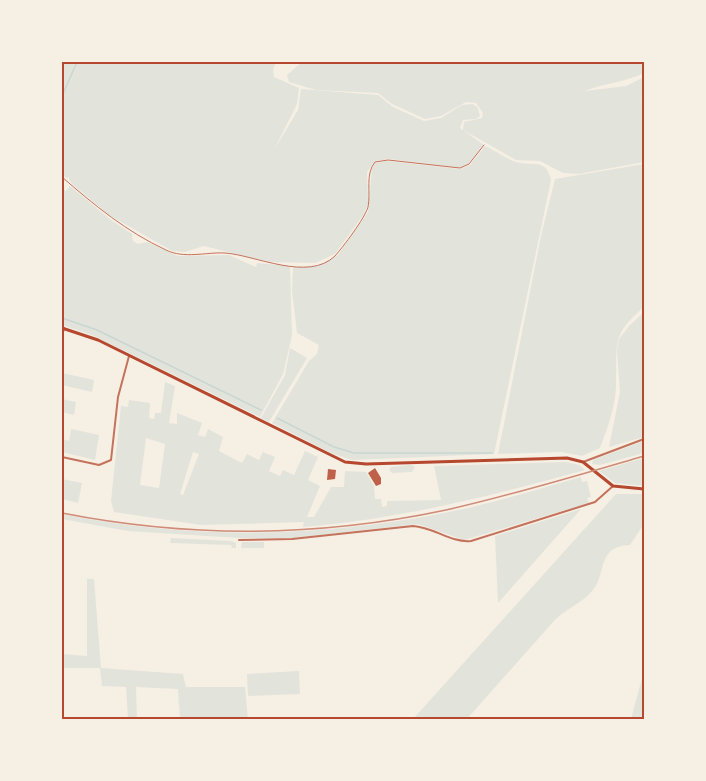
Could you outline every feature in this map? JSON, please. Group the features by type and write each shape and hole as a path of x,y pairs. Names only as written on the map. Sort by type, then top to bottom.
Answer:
{"main road":[{"path":"63,328 91,337 345,462 366,464 560,457 583,462 613,486 645,489"}],"street":[{"path":"62,338 63,328"},
{"path":"62,457 99,465 111,460 118,397 129,356"},
{"path":"583,462 645,439"},
{"path":"239,540 292,539 418,526 460,541 471,541 595,502 613,486"}],"lane":[{"path":"62,177 113,220 171,252 228,253 267,264 315,265 335,256 365,214 371,168 375,162 388,160 460,168 469,164 484,145"}],"shaded area":[{"path":"62,62 276,62 273,70 274,77 299,88 297,104 274,150 298,110 301,89 378,95 393,107 424,121 441,118 462,105 473,104 478,108 480,116 476,119 463,120 460,128 484,145 469,163 460,168 389,159 375,161 367,172 368,203 364,214 335,254 315,263 268,262 204,246 185,252 172,251 109,215 62,173"},
{"path":"302,62 644,62 644,73 585,91 626,86 644,77 644,97 640,99 644,98 644,162 579,174 563,173 540,161 516,160 463,130 464,122 482,118 483,113 476,103 466,102 441,116 425,119 392,104 378,93 316,90 289,82 287,75"},
{"path":"485,146 516,162 538,164 546,168 551,180 494,454 352,460 331,453 272,423 309,361 317,354 319,345 297,333 292,291 293,267 318,266 338,255 368,212 372,168 375,163 387,161 460,169 470,165"},
{"path":"644,164 644,307 626,326 618,342 614,401 600,448 582,456 561,452 498,454 541,236 555,179"},
{"path":"70,186 132,234 133,241 138,244 147,242 178,256 229,255 256,267 257,263 290,266 292,335 283,374 260,417 92,335 62,325 62,188 66,191"},
{"path":"644,312 644,437 609,447 620,392 617,350 619,339"},
{"path":"290,348 307,358 269,422 261,418 285,375"},
{"path":"62,373 94,380 92,392 62,385"},
{"path":"165,382 175,386 169,423 177,424 177,413 202,423 198,435 205,437 208,429 223,437 219,451 242,463 247,454 259,460 263,452 275,457 269,471 280,476 283,470 294,475 305,451 318,457 308,480 320,486 307,517 314,517 331,487 344,487 345,471 366,472 374,486 375,499 381,499 382,507 387,506 387,501 441,500 434,466 566,462 579,465 585,470 446,505 375,518 303,527 304,522 201,525 114,512 111,501 121,406 128,407 129,400 150,403 149,418 154,419 155,413 161,413","holes":["146,438 165,444 159,488 140,485","193,452 199,454 183,495 180,494"]},
{"path":"62,399 76,402 74,415 62,412"},
{"path":"71,429 99,435 95,460 62,452 62,439 69,441"},
{"path":"644,441 644,453 600,465 592,464 593,460"},
{"path":"644,458 644,486 615,483 599,471"},
{"path":"411,465 415,467 412,472 392,473 389,470 391,467"},
{"path":"581,477 582,482 587,481 591,497 587,498 589,503 464,540 418,524 294,538 239,538 128,531 62,519 62,514 110,522 205,532 301,531 396,521 461,509"},
{"path":"62,479 82,483 78,503 62,499"},
{"path":"616,494 644,494 644,524 630,545 620,546 608,555 591,592 553,622 467,719 413,719"},
{"path":"581,509 498,603 495,536"},
{"path":"171,538 231,541 236,543 236,548 232,548 231,545 170,543"},
{"path":"242,542 264,542 264,548 241,548"},
{"path":"87,579 94,579 101,668 183,674 186,687 245,687 248,719 180,719 178,689 136,687 137,719 128,719 126,687 102,686 100,668 62,668 62,654 87,656"},
{"path":"299,671 300,694 248,696 247,674"},
{"path":"644,671 644,719 631,719"}],"building":[{"path":"375,468 381,478 381,484 376,486 368,473"},
{"path":"328,469 336,470 335,479 327,480"}],"waterway":[{"path":"62,96 77,62"},
{"path":"62,318 97,330 261,410"},
{"path":"277,418 334,447 354,453 492,453"}],"railway":[{"path":"62,513 158,527 206,530 254,531 350,525 446,510 644,456"}]}
